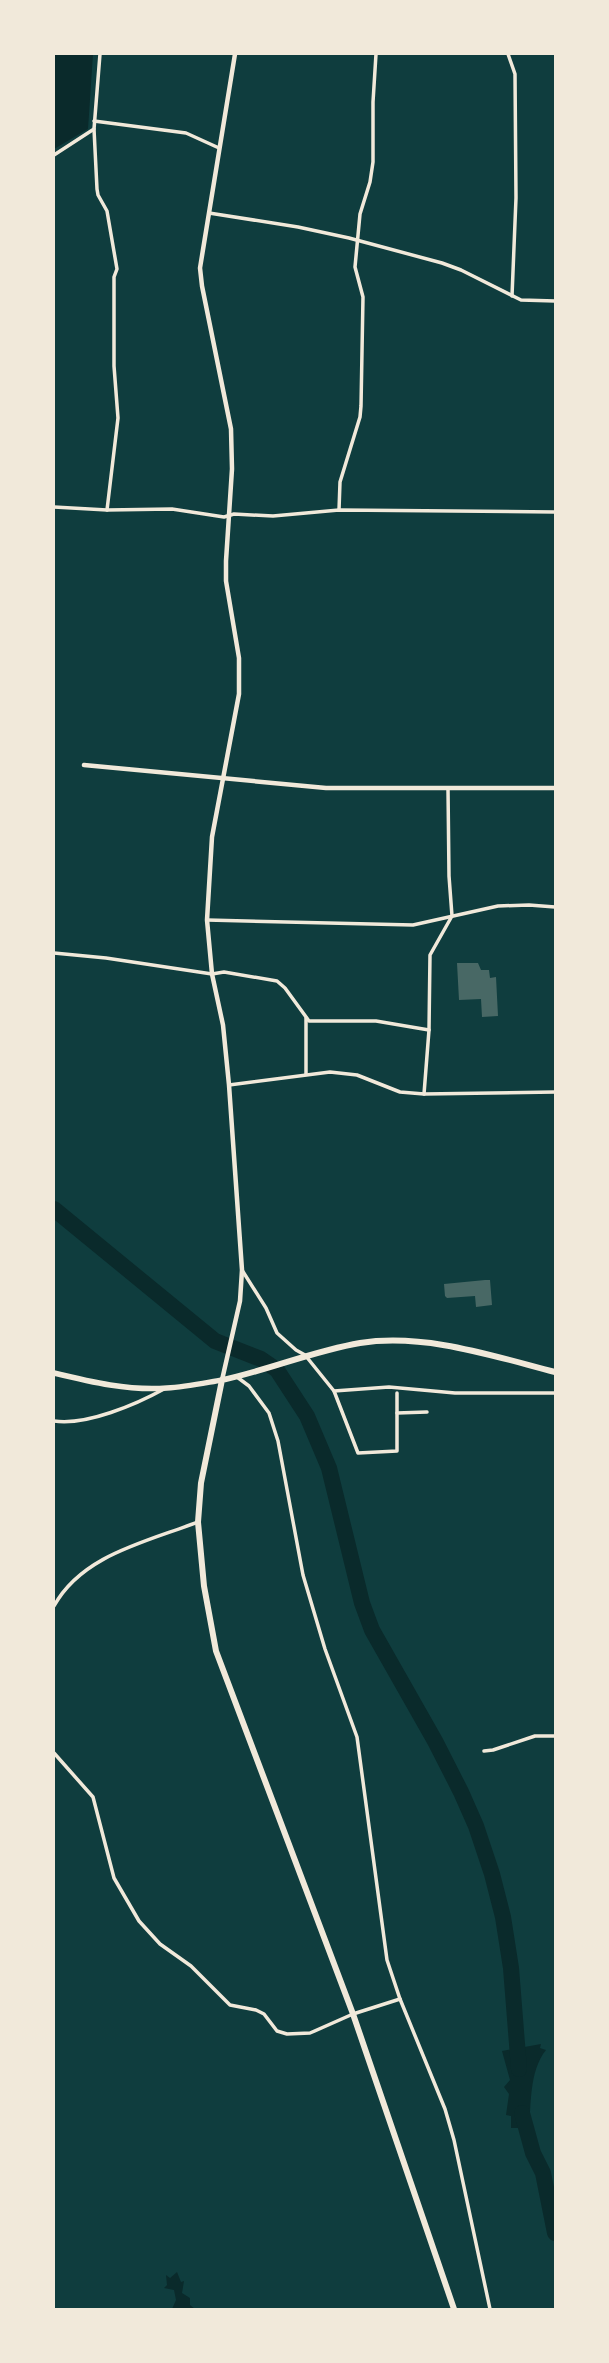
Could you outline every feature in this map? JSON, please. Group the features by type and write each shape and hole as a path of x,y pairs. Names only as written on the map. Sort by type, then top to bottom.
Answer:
{"main road":[{"path":"54,1373 110,1385 165,1388 222,1380 302,1356 362,1343 414,1342 494,1356 555,1372"},
{"path":"222,1380 201,1483 198,1522 204,1586 216,1651 353,2014 454,2309"}],"street":[{"path":"100,54 94,121 98,195 107,211 117,269 114,277 114,366 118,418 107,510"},
{"path":"222,1380 237,1314 242,1284 242,1270 229,1085 223,1025 212,974 207,920 212,836 239,687 239,658 226,581 232,469 231,429 200,277 200,260 235,54"},
{"path":"339,510 340,482 360,417 361,406 363,297 355,267 360,214 370,182 373,162 373,102 376,54"},
{"path":"508,54 516,74 516,198 512,296"},
{"path":"94,121 186,133 219,148"},
{"path":"54,155 94,129"},
{"path":"209,213 316,230 357,240 442,263 461,270 520,300 555,301"},
{"path":"54,507 107,510 172,509 224,517 234,514 273,516 339,510 555,512"},
{"path":"84,765 223,777 326,788 555,788"},
{"path":"424,1094 429,1030 430,955 452,916 449,876 448,789"},
{"path":"207,920 413,925 498,906 529,905 555,907"},
{"path":"54,953 106,958 212,974 224,972 277,981 285,988 309,1021 376,1021 429,1030"},
{"path":"306,1018 306,1074"},
{"path":"229,1085 330,1072 357,1075 400,1092 424,1094 555,1092"},
{"path":"242,1270 266,1308 277,1334 296,1350 334,1391 358,1453 397,1451 396,1394"},
{"path":"239,1376 249,1386 269,1413 278,1441 303,1575 325,1650 355,1731 387,1960 400,1999 425,2057 454,2140 490,2309"},
{"path":"334,1391 389,1387 454,1393 555,1393"},
{"path":"54,1421 74,1421 93,1417 149,1398 165,1388"},
{"path":"397,1412 427,1412"},
{"path":"54,1606 63,1590 77,1576 93,1564 198,1522"},
{"path":"484,1751 493,1750 535,1736 555,1736"},
{"path":"54,1754 94,1797 114,1878 139,1921 160,1944 191,1966 230,2005 256,2010 264,2014 278,2031 287,2034 310,2033 353,2014 400,1999"}],"water":[{"path":"54,54 93,54 88,129 54,149"},
{"path":"541,2044 540,2048 546,2050 540,2058 536,2068 532,2089 529,2132 527,2136 518,2128 511,2128 511,2116 506,2115 509,2094 504,2087 510,2080 502,2051"},
{"path":"177,2272 181,2282 184,2281 182,2293 190,2298 190,2305 195,2309 172,2309 176,2300 174,2290 164,2288 167,2285 166,2275 170,2278"}],"building":[{"path":"457,963 478,963 481,970 489,970 490,978 496,977 498,1016 482,1017 481,999 459,1000"},
{"path":"490,1280 492,1305 476,1307 475,1296 447,1298 445,1296 444,1284"}],"waterway":[{"path":"54,1209 215,1341 261,1359 277,1370 307,1416 329,1468 362,1603 372,1630 435,1741 461,1792 476,1826 492,1874 503,1917 511,1968 519,2069"},
{"path":"522,2113 533,2153 543,2173 555,2233"}]}
